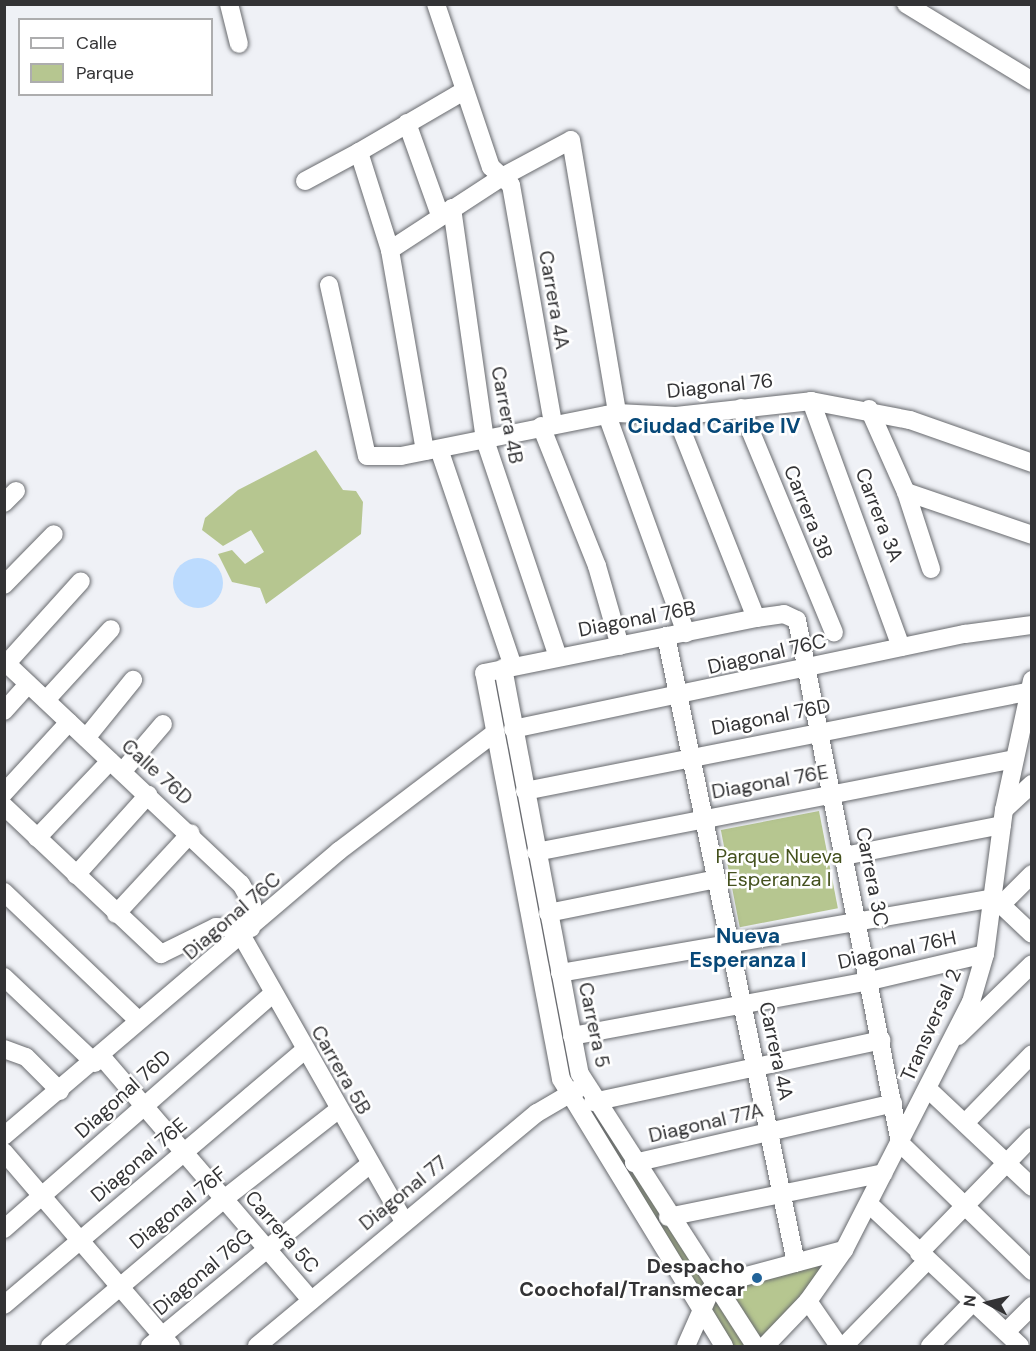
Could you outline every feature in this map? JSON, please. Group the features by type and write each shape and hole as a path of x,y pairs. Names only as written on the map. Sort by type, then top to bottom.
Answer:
{"street":[{"path":"228,4 239,44"},
{"path":"436,4 462,92 491,167 507,181"},
{"path":"906,4 1032,81"},
{"path":"305,181 462,92"},
{"name":"Carrera 4B","path":"407,123 446,212 485,440 558,657"},
{"path":"390,250 446,212 507,181 571,140 612,414 686,633"},
{"name":"Carrera 5","path":"358,152 390,250 432,450 508,667 513,729 536,852 572,1036 589,1094 755,1347"},
{"name":"Carrera 4A","path":"507,181 547,425"},
{"name":"Diagonal 76","path":"329,285 363,451 373,457 432,450 547,425 612,414 676,416 811,401 869,409 1032,463"},
{"name":"Carrera 3A","path":"811,401 901,647"},
{"name":"Carrera 3B","path":"741,408 834,633"},
{"path":"869,409 906,492 931,569"},
{"path":"676,416 756,618"},
{"path":"547,425 597,566 620,646"},
{"path":"906,492 1032,535"},
{"path":"4,585 54,534"},
{"path":"6,662 81,581"},
{"name":"Diagonal 76B","path":"493,734 484,673 756,618 784,614 797,620"},
{"name":"Carrera 3C","path":"797,620 809,668 900,1143"},
{"name":"Diagonal 76C","path":"513,729 678,697 901,647 1032,625"},
{"path":"46,700 111,629"},
{"name":"Carrera 4A","path":"666,636 771,1131 796,1263"},
{"name":"Calle 76D","path":"6,662 116,766 191,832 249,893 252,904 245,932"},
{"path":"86,738 133,680"},
{"path":"4,711 28,684"},
{"name":"Diagonal 76D","path":"525,791 1029,686"},
{"name":"Transversal 2","path":"765,1347 808,1301 844,1250 952,1042 985,954 998,901 1003,817 1029,686"},
{"path":"69,722 6,806 160,954 216,927 245,932"},
{"path":"38,838 163,724"},
{"path":"493,734 530,934 567,1094 724,1347"},
{"name":"Diagonal 76C","path":"7,1130 98,1060 339,851 493,734"},
{"name":"Diagonal 76E","path":"536,852 703,816 1013,759"},
{"path":"844,856 1003,817 1032,784"},
{"path":"76,875 148,795"},
{"path":"116,914 191,832"},
{"path":"560,973 731,945 858,921 998,901 1032,874"},
{"path":"548,913 716,879"},
{"path":"4,892 137,1018"},
{"path":"998,901 1032,934"},
{"name":"Carrera 5B","path":"245,932 272,994 369,1165 404,1221"},
{"name":"Diagonal 76H","path":"572,1036 742,1002 870,981 985,954"},
{"path":"952,1042 1032,964"},
{"name":"Carrera 5C","path":"4,977 98,1060 143,1104 311,1300"},
{"name":"Diagonal 76D","path":"4,1229 143,1104 272,994"},
{"name":"Diagonal 77","path":"258,1347 404,1221 567,1094 589,1094 756,1066 881,1040"},
{"path":"4,1049 26,1058 60,1091"},
{"name":"Diagonal 76E","path":"4,1305 304,1050"},
{"path":"965,1123 1032,1054"},
{"path":"928,1089 1032,1187"},
{"name":"Diagonal 77A","path":"634,1163 893,1103"},
{"name":"Diagonal 76F","path":"50,1347 118,1285 224,1198 338,1110"},
{"path":"844,1347 923,1257 962,1206 1032,1137"},
{"path":"900,1143 962,1206 1032,1271"},
{"path":"4,1152 118,1285 161,1343"},
{"name":"Diagonal 76G","path":"161,1343 267,1247 369,1165"},
{"path":"668,1217 884,1173"},
{"path":"869,1204 1020,1347"},
{"path":"686,1347 700,1308 713,1285 844,1250"},
{"path":"808,1301 839,1347"},
{"path":"930,1347 973,1302"},
{"path":"1006,1332 1032,1306"}],"green space":[{"path":"316,450 343,490 356,491 363,502 361,534 266,604 260,588 232,582 218,554 232,550 245,564 264,552 251,530 223,546 202,530 205,518 238,490"},
{"name":"Parque Nueva Esperanza I","path":"819,811 838,908 740,927 721,830"},
{"path":"585,1095 708,1282 697,1296 575,1099"},
{"path":"815,1266 825,1266 760,1344 723,1285"},
{"path":"715,1295 750,1346 729,1346 706,1309"}],"water":[{"path":"193,558 203,558 216,565 223,578 223,588 216,601 203,608 193,608 184,604 177,597 173,588 173,578 177,569 184,562"}],"place":[{"name":"Despacho Coochofal/Transmecar","path":"757,1278"}],"district":[{"name":"Ciudad Caribe IV","path":"714,426"},
{"name":"Nueva Esperanza I","path":"748,948"}]}
